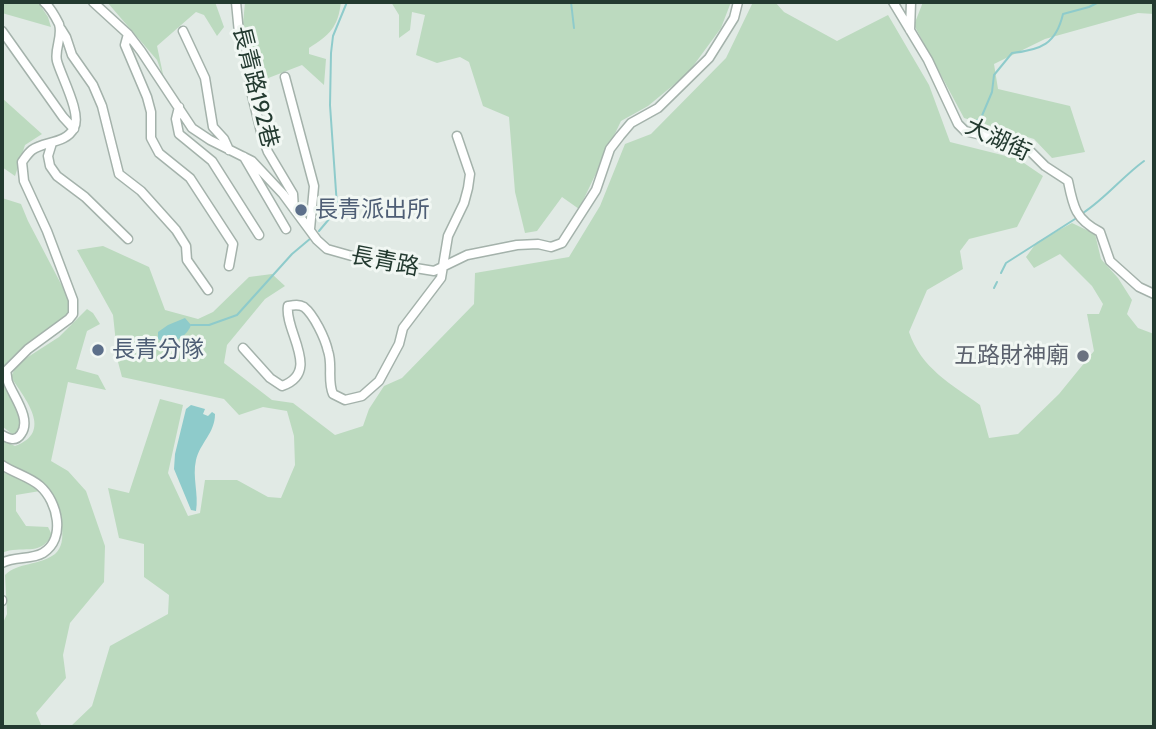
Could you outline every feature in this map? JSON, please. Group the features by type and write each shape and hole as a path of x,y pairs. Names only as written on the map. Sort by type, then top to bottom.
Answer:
{"street":[{"path":"44,2 51,9 66,37 72,55 93,85 102,106 119,174 141,191 176,230 186,246 187,260 208,290"},
{"name":"長青路","path":"93,2 128,34 195,131 252,160 327,249 426,271 444,268 467,255 517,245 538,244 551,247 562,243 596,190 610,149 631,122 658,108 709,58 734,18 738,2"},
{"name":"長青路192巷","path":"236,2 239,33 246,48 251,92 262,136 268,152 293,194 294,209"},
{"path":"893,2 909,30"},
{"path":"909,30 911,2"},
{"path":"2,435 12,440 17,438 23,431 24,424 20,405 6,371 28,349 73,314 73,300 63,270 24,181 22,162 29,152 43,144 51,144 74,129 74,109 56,57 60,28"},
{"name":"大湖街","path":"909,30 928,60 958,124 965,131 1010,142 1031,152 1045,166 1068,181 1077,214 1100,232 1110,261 1139,287 1154,294"},
{"path":"183,31 205,78 213,127 224,139 229,150"},
{"path":"2,32 74,129"},
{"path":"128,34 125,45 151,112 151,138 159,153 190,178 221,224 233,244 229,267"},
{"path":"285,77 314,186 310,229"},
{"path":"179,107 176,118 179,134 212,161 260,235"},
{"path":"243,348 270,378 282,386 288,384 301,366 301,354 287,315 288,306 296,304 303,306 312,318 328,350 330,387 333,394 345,400 362,396 379,381 403,328 441,278 448,236 464,203 470,174 457,136"},
{"path":"51,144 48,156 50,166 57,177 85,197 128,239"},
{"path":"243,157 286,229"},
{"path":"2,466 38,484 46,492 51,499 57,524 55,542 46,551 2,563"}],"green space":[{"path":"2,2 38,2 51,27 2,13"},
{"path":"107,2 215,2 224,27 217,36 204,15 196,12 157,46 164,79 157,60"},
{"path":"245,2 341,2 332,30 309,48 309,54 326,59 324,85 302,65 258,82 243,24"},
{"path":"391,2 731,2 721,28 688,73 648,106 621,121 579,209 562,197 537,231 525,233 515,192 509,117 483,106 469,62 460,57 437,63 416,55 425,15 412,12 410,30 399,38 399,15"},
{"path":"753,2 775,2 784,12 837,41 888,15 929,85 950,142 1018,159 1043,176 1017,227 969,239 960,251 963,269 927,290 909,332 914,345 929,365 980,405 989,438 1018,434 1059,394 1094,351 1087,314 1099,314 1103,304 1092,286 1060,254 1034,268 1026,257 1037,242 1072,223 1095,234 1101,259 1118,278 1132,300 1127,314 1138,328 1154,334 1154,727 70,727 92,706 110,646 168,614 169,595 144,577 144,544 119,538 108,488 129,493 160,399 183,405 168,473 188,516 200,513 205,480 237,480 268,497 281,498 295,465 294,436 287,411 263,407 239,415 224,399 122,377 113,315 77,250 103,246 149,267 165,310 198,319 213,312 249,277 272,274 285,286 265,299 227,345 224,363 272,400 293,403 335,435 363,426 369,409 384,386 402,378 474,304 475,273 569,257 600,206 625,144 651,134 726,58"},
{"path":"923,2 1154,2 1154,14 1138,13 1045,39 994,64 998,89 1070,106 1085,152 1052,158 1034,139 964,118 914,25"},
{"path":"2,98 42,134 25,145 15,176 2,167"},
{"path":"2,198 21,204 71,303 70,314 21,349 2,372"},
{"path":"87,309 100,324 87,331 76,369 98,375 106,390 68,382 51,461 68,471 86,491 105,546 104,582 70,623 63,655 66,678 36,713 42,727 2,727 2,625 7,614 5,575 16,568 42,561 55,554 61,546 62,536 60,514 50,493 43,485 2,459 2,440 15,446 27,440 35,424 29,405 11,377 17,364 59,337"},
{"path":"2,379 23,424 21,430 13,435 2,426"},
{"path":"2,472 32,483 40,491 16,495 16,511 26,526 48,527 52,535 42,546 2,553"}],"water":[{"path":"185,318 191,325 181,337 167,345 158,339 158,332"},
{"path":"191,405 205,409 203,414 208,416 212,412 215,414 213,427 196,460 196,511 191,510 174,469 186,409"}],"waterway":[{"path":"319,231 337,206 330,105 331,53 333,36 347,2"},
{"path":"571,2 574,28"},
{"path":"971,124 981,118 992,92 994,75 1012,53 1046,44 1056,32 1063,14 1099,2"},
{"path":"1083,213 1144,161"},
{"path":"1001,273 1006,263 1075,219"},
{"path":"191,325 209,325 237,315 292,254 311,238"},
{"path":"994,288 997,282"}],"place":[{"name":"長青派出所","path":"301,210"},
{"name":"長青分隊","path":"98,350"},
{"name":"五路財神廟","path":"1083,356"}]}
